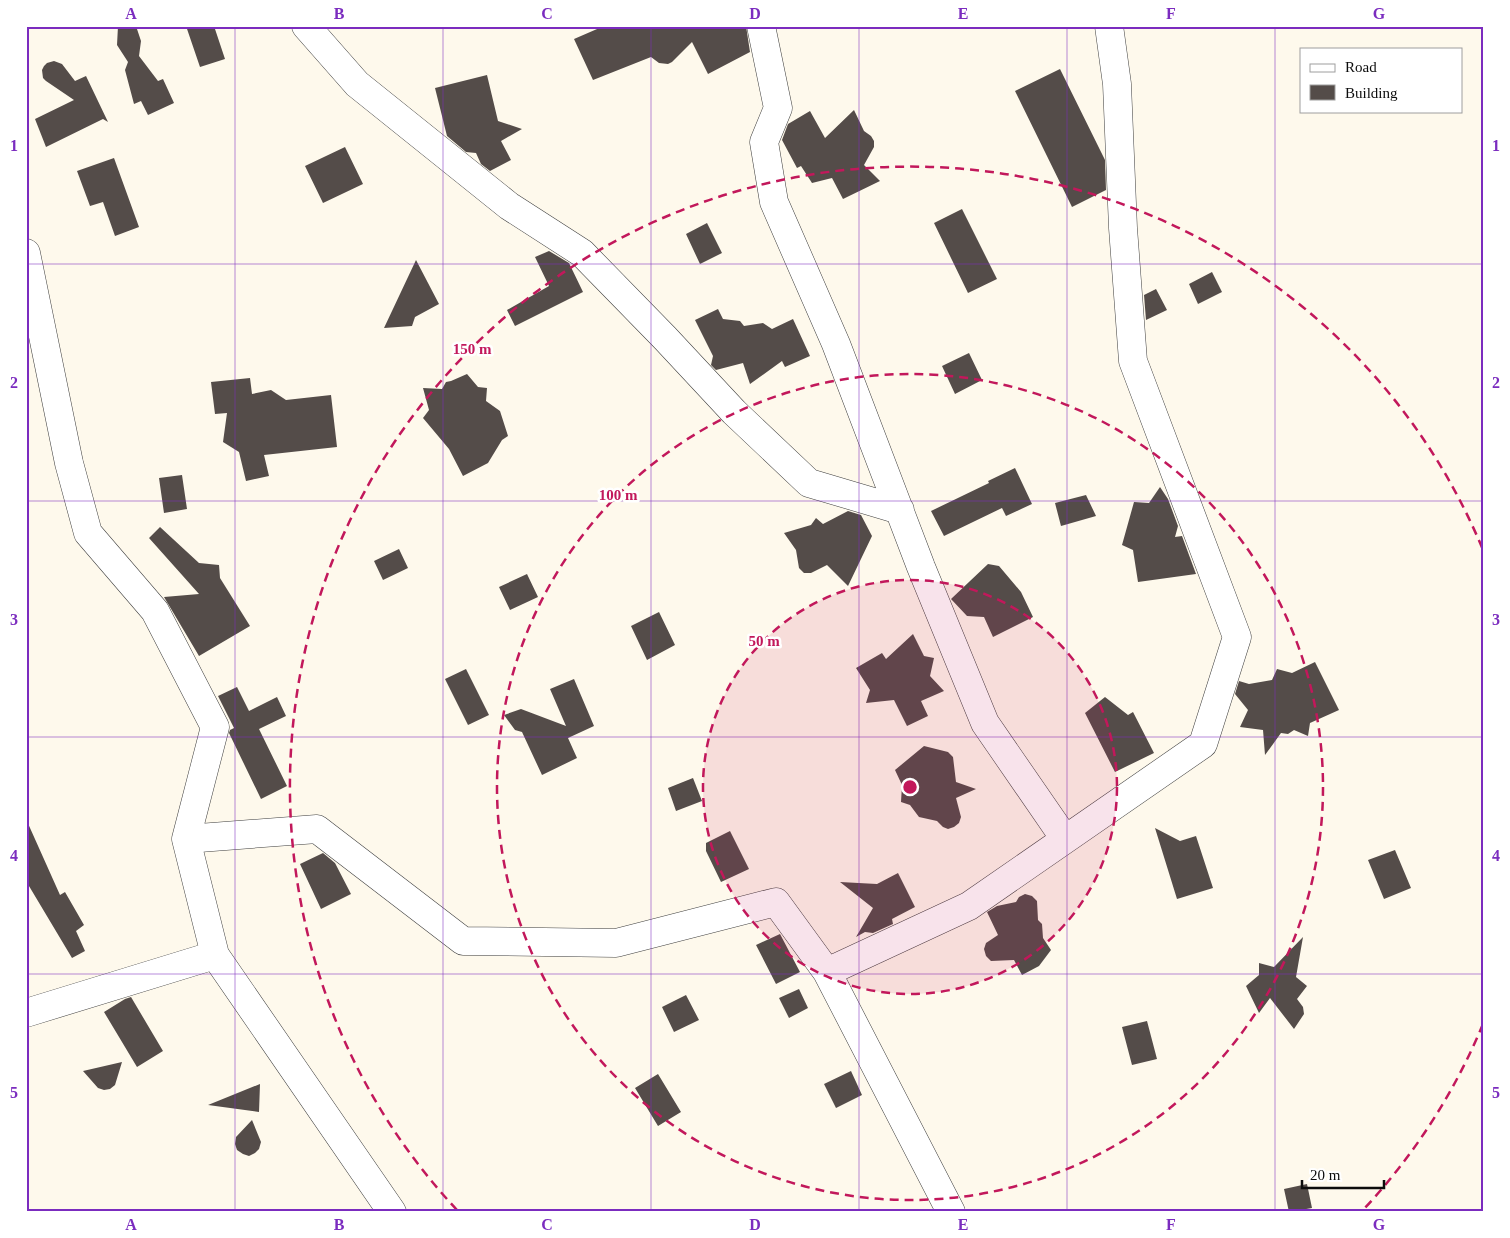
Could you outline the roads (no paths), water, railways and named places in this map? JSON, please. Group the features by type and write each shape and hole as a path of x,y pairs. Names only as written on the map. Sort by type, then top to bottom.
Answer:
{"street":[{"path":"306,26 358,84 509,206 582,253 734,412 810,483 900,510"},
{"path":"761,26 778,108 764,142 774,202 836,344 921,567 985,724 1065,839"},
{"path":"827,972 969,906 1203,744 1237,637 1134,361 1123,228 1117,84 1109,26"},
{"path":"26,253 69,463 88,533 155,611 215,727 186,839 215,955 392,1212"},
{"path":"186,839 317,829 463,941 616,943 776,902 827,972 951,1212"},
{"path":"26,1013 215,955"}]}
